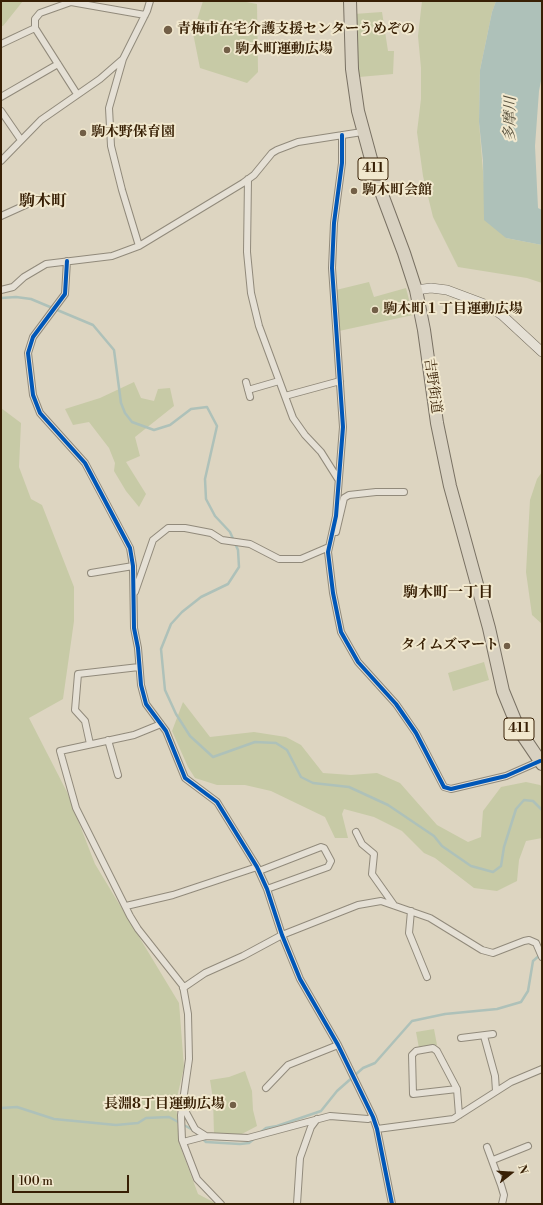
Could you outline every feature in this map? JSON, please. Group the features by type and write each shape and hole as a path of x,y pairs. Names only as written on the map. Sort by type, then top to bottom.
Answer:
{"highway":[{"name":"吉野街道","path":"350,1 353,82 362,132 377,181 416,290 424,330 440,442 490,633 498,676 515,721 541,763"}],"street":[{"path":"139,246 122,190 111,146 109,108 123,59 145,15 150,1"},
{"path":"77,94 35,28 35,19 40,13 70,2 145,15"},
{"path":"2,43 35,28"},
{"path":"1,161 41,120 100,79 123,59"},
{"path":"1,96 58,64"},
{"path":"1,111 21,140"},
{"path":"1,290 13,287 24,277 46,264 112,256 139,246 248,179 272,153 277,150 298,142 362,132"},
{"path":"342,136 342,163 334,223 332,268 343,427 336,516 329,547 333,593 344,639 358,662 403,714 422,744 444,787 451,788 506,776 541,763"},
{"path":"248,179 247,252 251,293 259,326 293,418 305,435 321,452 338,479"},
{"path":"1,216 43,197"},
{"path":"67,261 66,294 33,337 28,353 33,395 40,413 85,464 130,548 133,566 134,628 141,685 146,704 161,724 175,749 185,778 217,802 258,869 268,889 282,935 300,979 338,1045 373,1117 377,1129 392,1204"},
{"path":"416,290 431,288 447,290 487,305 502,316 542,352"},
{"path":"248,390 279,381"},
{"path":"285,396 340,381"},
{"path":"246,382 250,397"},
{"path":"331,536 336,532 344,498 376,492 404,492"},
{"path":"134,597 153,540 160,532 168,528 185,528 211,533 222,540 250,544 279,559 287,560 301,559 329,547"},
{"path":"91,573 133,566"},
{"path":"90,744 84,722 75,710 78,674 139,667"},
{"path":"161,724 134,735 60,751 76,808 126,906 138,929 183,988 188,1014 189,1059 180,1126 183,1142 197,1179 221,1204"},
{"path":"108,740 118,775"},
{"path":"356,832 362,844 374,854 372,874 394,905"},
{"path":"126,906 173,895 258,869 321,847 324,848 331,861 328,867 268,889"},
{"path":"183,988 205,973 243,956 282,935 369,902 381,901 430,918 482,950 493,954 524,941 536,943 540,951"},
{"path":"411,911 409,933 427,977"},
{"path":"462,1038 493,1034"},
{"path":"484,1036 495,1076 496,1091"},
{"path":"266,1088 288,1065 338,1045"},
{"path":"457,1089 413,1094 412,1055 416,1051 433,1048 437,1051 457,1089 459,1115"},
{"path":"377,1129 453,1119 511,1082 542,1069"},
{"path":"182,1105 195,1129 206,1136"},
{"path":"183,1142 206,1136 249,1138 292,1128 330,1116 373,1117"},
{"path":"297,1204 300,1158 311,1127 317,1119"},
{"path":"493,1160 528,1146"},
{"path":"487,1147 493,1160 504,1195 502,1204"}],"green space":[{"path":"1,1 23,1 3,26 1,26"},
{"name":"駒木町運動広場","path":"203,1 241,1 257,4 258,72 247,83 200,68 193,33"},
{"path":"422,1 496,1 492,12 480,70 479,122 484,184 506,238 542,245 542,283 527,278 458,267 433,217 423,176 417,132 421,99 421,68 418,36"},
{"path":"382,12 388,51 394,51 393,74 359,77 357,73 354,14"},
{"name":"駒木町１丁目運動広場","path":"369,282 374,297 406,288 413,315 339,331 336,290"},
{"path":"134,382 141,398 154,401 158,389 170,388 174,406 135,437 140,456 126,462 146,494 139,507 126,491 114,471 115,463 109,448 89,422 73,425 65,409 100,398"},
{"path":"1,408 21,423 19,467 31,499 42,505 74,587 74,621 63,699 29,718 67,792 95,864 179,1003 184,1067 176,1102 179,1143 198,1194 217,1204 1,1204"},
{"path":"542,472 542,624 532,615 526,572 530,500 537,479"},
{"path":"484,662 489,680 453,691 448,673"},
{"path":"183,702 210,737 254,732 286,737 301,745 323,773 351,775 377,773 400,783 437,825 468,842 481,837 483,811 501,787 526,782 540,785 542,787 542,838 526,841 519,860 517,881 497,891 474,888 435,858 424,853 402,831 374,817 344,809 342,814 348,838 335,838 325,817 271,791 245,785 217,785 195,778 188,767 172,731"},
{"path":"434,1029 437,1045 419,1048 416,1032"},
{"name":"長淵8丁目運動広場","path":"245,1071 252,1091 253,1110 257,1126 238,1136 214,1134 213,1099 210,1080 229,1077"}],"water":[{"name":"多摩川","path":"496,1 542,1 542,76 539,91 535,146 538,208 542,210 542,245 506,238 484,220 483,161 479,122 480,70 492,12"}],"waterway":[{"path":"1,298 16,297 31,299 93,325 114,350 121,403 125,413 132,422 154,430 170,425 191,409 207,407 217,426 205,479 206,499 215,516 230,532 238,550 239,567 228,584 201,597 182,612 171,624 161,649 165,690 176,714 190,736 213,757 255,742 276,743 287,750 301,777 313,783 349,787 388,805 434,836 442,846 471,866 493,872 501,866 504,847 516,809 524,800 533,801 542,810"},
{"path":"261,1132 266,1128 277,1126 321,1111 337,1091 363,1068 375,1063 412,1021 445,1014 497,1009 521,1002 528,991 533,961 540,955"},
{"path":"1,1108 17,1107 54,1119 116,1125 138,1123 146,1118 169,1117 193,1130"},
{"path":"201,1137 206,1142 240,1144 249,1143 255,1138"}],"cycle path":[{"path":"342,135 342,163 334,223 332,268 343,427 336,516 328,552 333,593 341,632 358,662 396,704 416,733 444,787 451,789 506,776 540,761"},
{"path":"67,261 65,294 33,337 28,353 33,395 40,413 85,463 130,548 133,566 134,628 138,648 141,685 146,704 166,731 185,778 217,802 257,867 267,889 282,935 300,979 338,1045 373,1117 377,1129 392,1204"}],"place":[{"name":"青梅市在宅介護支援センターうめぞの","path":"168,30"},
{"name":"駒木町運動広場","path":"227,50"},
{"name":"駒木野保育園","path":"83,133"},
{"name":"駒木町会館","path":"354,191"},
{"name":"駒木町１丁目運動広場","path":"375,310"},
{"name":"タイムズマート","path":"507,646"},
{"name":"長淵8丁目運動広場","path":"233,1105"}],"district":[{"name":"駒木町","path":"43,202"},
{"name":"駒木町一丁目","path":"448,593"}]}
